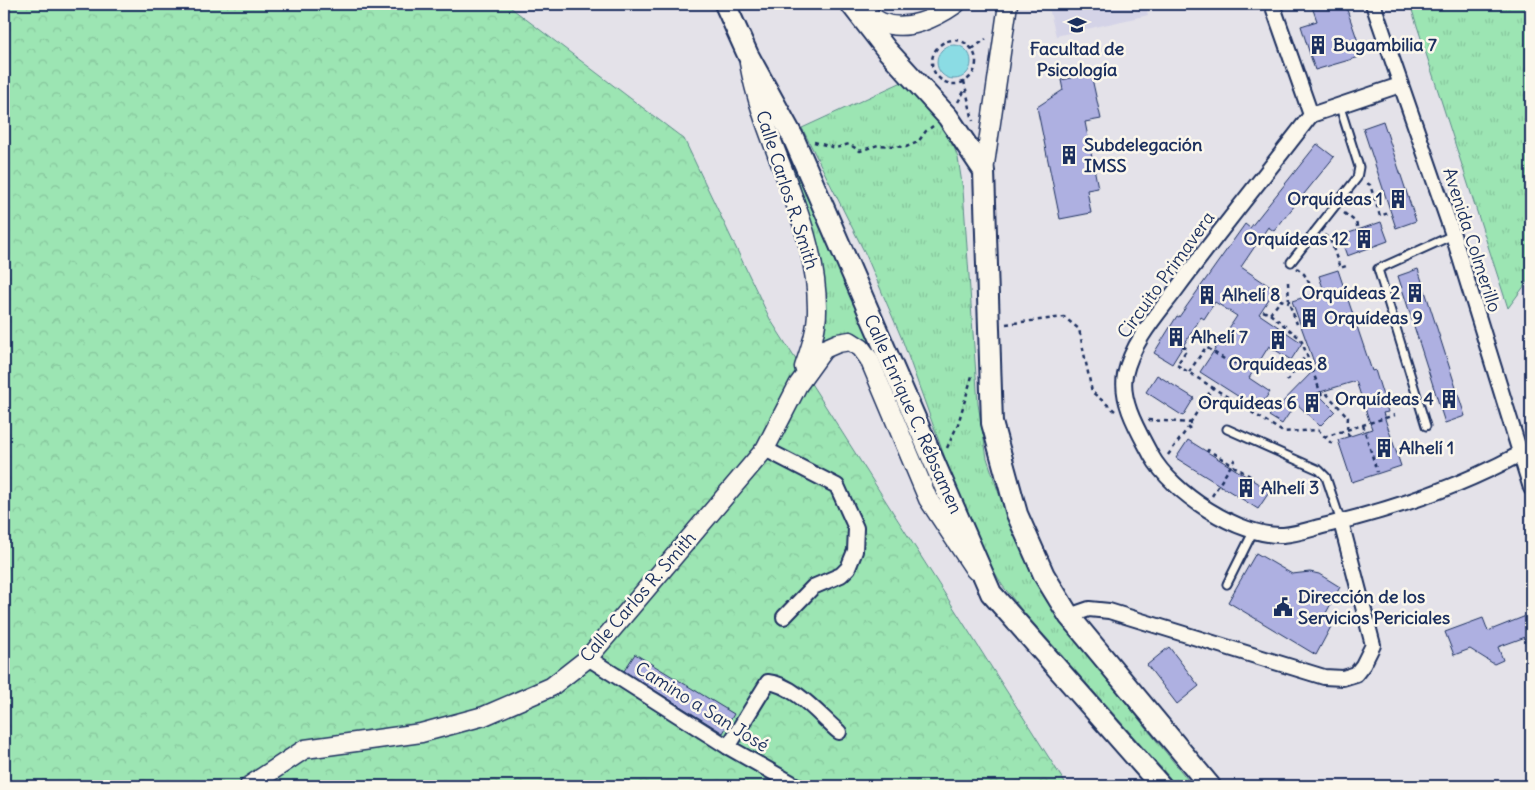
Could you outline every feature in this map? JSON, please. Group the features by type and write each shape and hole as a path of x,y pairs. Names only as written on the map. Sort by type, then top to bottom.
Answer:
{"main road":[{"name":"Calle Enrique C. Rébsamen","path":"725,4 748,55 793,137 991,593 1161,786"},
{"path":"851,4 886,49 948,117 984,171 992,423 1017,514 1044,575 1069,616 1210,786"}],"street":[{"path":"851,4 882,23 898,25 913,24 939,16 956,4"},
{"path":"984,171 1008,4"},
{"path":"1272,4 1311,115 1340,107 1400,85"},
{"name":"Avenida Colmerillo","path":"1373,4 1453,235 1531,488"},
{"name":"Calle Carlos R. Smith","path":"249,786 305,749 421,733 484,716 551,686 588,658 765,449 798,384 812,344 817,313 815,275 807,241 754,90 748,55"},
{"name":"Circuito Primavera","path":"1311,115 1188,274 1133,351 1125,376 1126,400 1133,419 1158,468 1187,495 1224,518 1252,532 1284,535 1341,522 1421,499 1484,474 1520,454"},
{"name":"Calle Carlos R. Smith","path":"798,384 824,349 838,343 850,341 862,348 888,399 928,499 991,593"},
{"path":"765,449 837,486 856,528 855,551 848,568 841,575 813,587 784,618"},
{"path":"1069,616 1089,608 1109,611 1324,677 1343,678 1356,674 1363,665 1373,644 1341,522"},
{"name":"Camino a San José","path":"588,658 728,747 797,786"},
{"path":"728,747 768,682 778,683 801,699 838,732"}],"lane":[{"path":"1291,262 1357,178 1359,167 1340,107"},
{"path":"1426,426 1378,269 1453,235"},
{"path":"1227,429 1320,470 1326,478 1341,522"},
{"path":"1227,584 1252,532"}],"path":[{"path":"959,41 966,44 975,56 974,71 969,77 957,83 942,80 933,68 934,53 944,42 959,41"},
{"path":"793,137 836,148 849,144 860,151 878,145 906,148 918,142 926,131 948,117"},
{"path":"1357,178 1370,185 1380,216 1391,212"},
{"path":"1335,206 1356,222 1358,230"},
{"path":"1317,229 1330,239 1340,268 1349,265"},
{"path":"1291,262 1304,274 1314,293 1324,293"},
{"path":"1288,282 1289,303 1297,324"},
{"path":"1270,314 1281,300 1289,303"},
{"path":"1263,311 1270,314 1301,340 1321,394 1326,393 1348,418 1347,430 1349,437"},
{"path":"989,324 1024,323 1064,317 1079,329 1092,392 1118,414 1133,419 1192,423 1213,387"},
{"path":"1183,346 1187,349 1177,364 1188,372 1283,432 1318,430 1333,445"},
{"path":"1188,372 1206,346 1233,365 1236,361"},
{"path":"1286,381 1307,354"},
{"path":"945,454 958,424 974,371"},
{"path":"1324,437 1394,415"},
{"path":"1363,425 1377,472"},
{"path":"1158,468 1188,428 1193,427"},
{"path":"1207,452 1208,450 1253,478 1252,480"},
{"path":"1220,482 1235,460"}],"shaded area":[{"name":"Facultad de Psicología","path":"1048,4 1145,4 1148,15 1056,36"}],"green space":[{"path":"4,4 506,4 684,139 770,319 1067,786 4,786"},
{"path":"1410,4 1531,4 1531,277 1508,308"},
{"path":"902,82 950,136 958,158 963,190 978,404 987,458 1007,518 1035,580 1063,625 1193,786 1177,786 1002,585 971,530 902,339 866,255 802,128"},
{"path":"759,86 969,548 939,502 870,345 858,338 846,336 820,341 823,283 819,252 806,203"}],"water":[{"path":"954,45 966,50 971,62 966,74 954,79 942,74 937,62 942,50"}],"building":[{"path":"1311,4 1345,4 1363,56 1315,70 1301,26 1317,21"},
{"name":"Subdelegación IMSS","path":"1091,74 1101,119 1085,122 1098,188 1087,190 1091,213 1060,219 1037,107 1063,90 1061,80"},
{"path":"1383,121 1416,221 1396,228 1363,128"},
{"path":"1317,144 1334,157 1274,231 1268,227 1241,267 1275,290 1259,314 1302,343 1291,360 1269,346 1249,378 1270,392 1258,409 1200,372 1237,316 1215,302 1204,319 1201,317 1172,364 1154,353 1177,316 1179,317 1245,224 1250,228"},
{"name":"Orquídeas 12","path":"1381,222 1388,241 1347,256 1340,236"},
{"path":"1418,269 1465,416 1445,423 1398,276"},
{"path":"1338,270 1372,371 1375,370 1388,412 1383,413 1401,466 1352,482 1338,440 1372,429 1356,381 1317,393 1335,411 1320,426 1296,403 1282,424 1269,416 1316,368 1292,301 1324,291 1319,276"},
{"path":"1157,375 1194,398 1183,416 1146,392"},
{"path":"1188,440 1270,491 1258,509 1176,458"},
{"name":"Dirección de los Servicios Periciales","path":"1256,553 1292,574 1310,572 1319,574 1340,587 1326,613 1335,619 1316,655 1228,602"},
{"path":"1531,614 1531,635 1498,647 1503,660 1494,664 1470,649 1454,655 1445,632 1483,618 1488,631"},
{"path":"1169,647 1199,686 1177,704 1147,665"},
{"path":"635,654 734,714 723,733 624,671"}],"place":[{"name":"Facultad de Psicología","path":"1077,25"},
{"name":"Bugambilia 7","path":"1318,45"},
{"name":"Subdelegación IMSS","path":"1069,155"},
{"name":"Orquídeas 1","path":"1398,199"},
{"name":"Orquídeas 12","path":"1364,239"},
{"name":"Orquídeas 2","path":"1415,293"},
{"name":"Alhelí 8","path":"1207,295"},
{"name":"Orquídeas 9","path":"1309,318"},
{"name":"Alhelí 7","path":"1176,337"},
{"name":"Orquídeas 8","path":"1278,340"},
{"name":"Orquídeas 4","path":"1449,399"},
{"name":"Orquídeas 6","path":"1312,403"},
{"name":"Alhelí 1","path":"1384,448"},
{"name":"Alhelí 3","path":"1246,488"},
{"name":"Dirección de los Servicios Periciales","path":"1283,607"}]}
